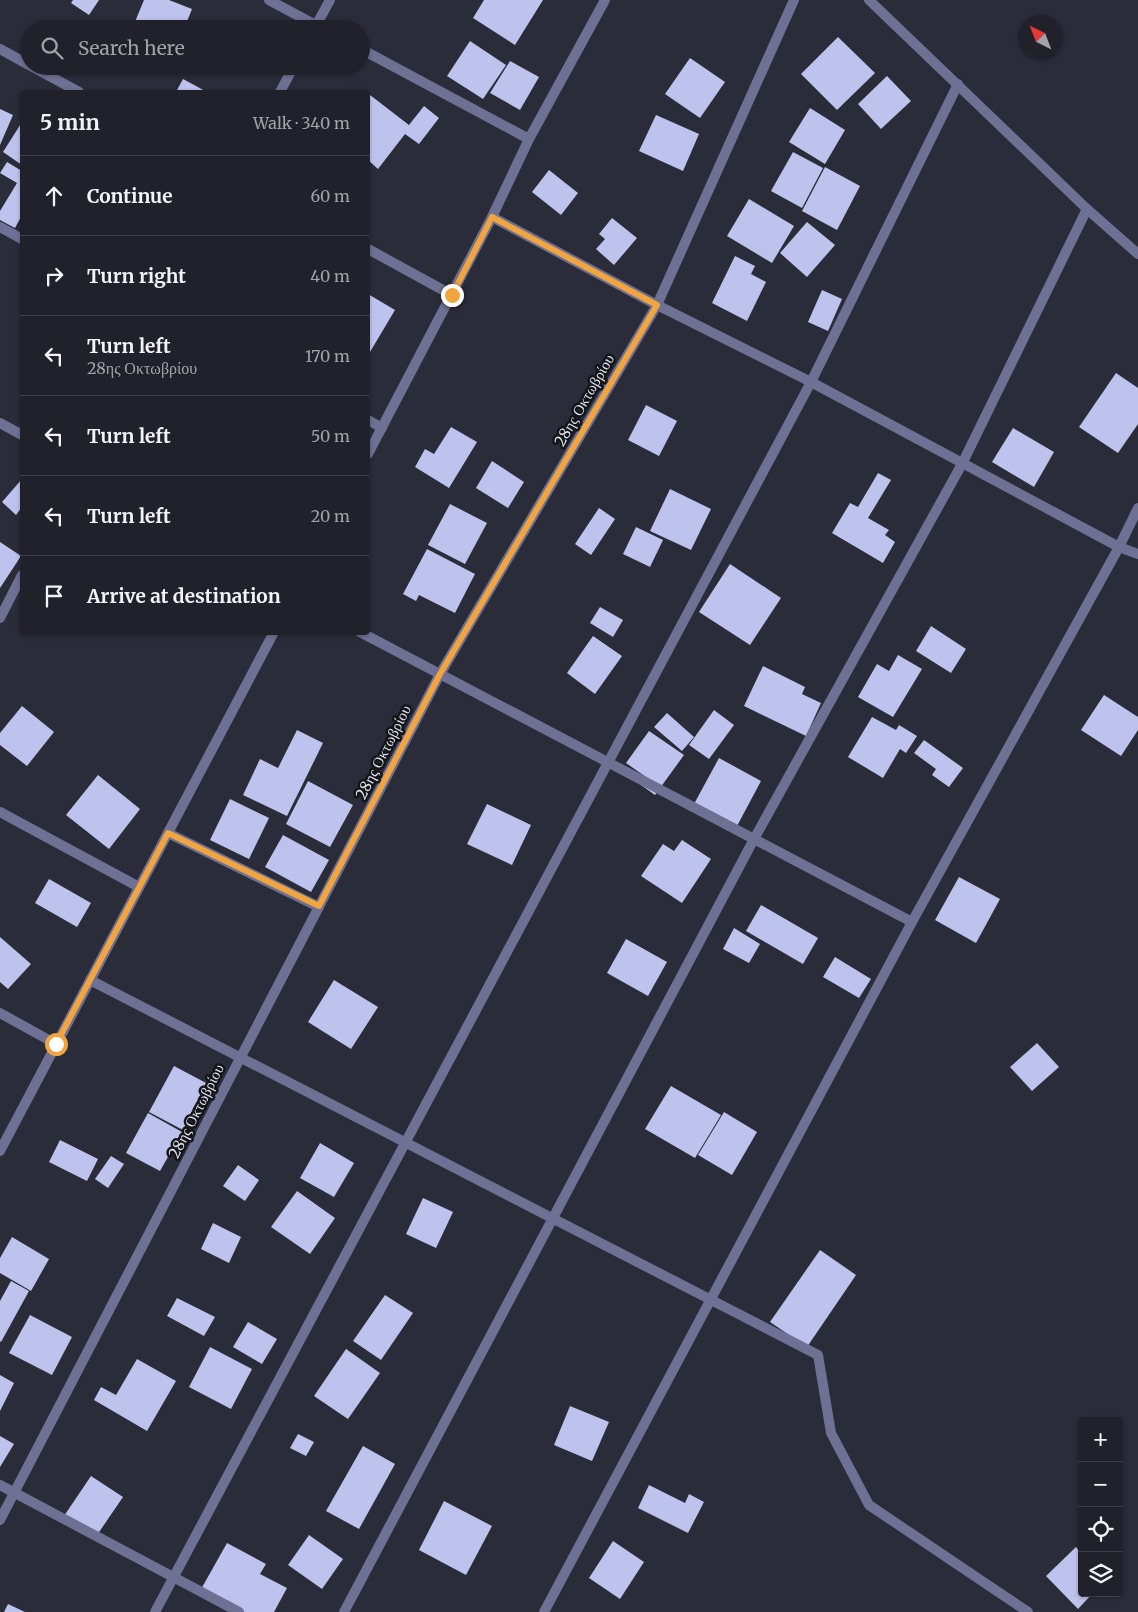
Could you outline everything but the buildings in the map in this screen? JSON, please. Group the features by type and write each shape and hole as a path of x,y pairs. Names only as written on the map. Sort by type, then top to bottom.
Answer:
{"street":[{"path":"269,0 304,20"},
{"path":"321,20 330,0"},
{"path":"370,450 492,217 529,139 604,0"},
{"name":"28ης Οκτωβρίου","path":"0,1520 440,674 657,305 794,0"},
{"path":"869,0 1087,209 1138,254"},
{"path":"0,49 20,60"},
{"path":"370,54 529,139"},
{"path":"47,75 76,90"},
{"path":"281,90 289,75"},
{"path":"155,1612 812,382 958,84"},
{"path":"344,1612 754,839 962,464 1087,209"},
{"path":"492,217 657,305 812,382 1119,547 1138,554"},
{"path":"0,227 20,237"},
{"path":"370,250 452,295"},
{"path":"370,421 382,428"},
{"path":"0,423 20,434"},
{"path":"544,1612 912,922 1119,547 1138,508"},
{"path":"0,616 20,579"},
{"path":"0,1151 272,635"},
{"path":"366,635 912,922"},
{"path":"0,812 140,887"},
{"path":"168,833 319,906"},
{"path":"90,980 818,1355 831,1433 869,1505 1028,1612"},
{"path":"0,1013 56,1044"},
{"path":"0,1485 239,1612"}],"route":[{"path":"56,1044 168,833 319,906 440,674 657,305 492,217 452,295"}]}
